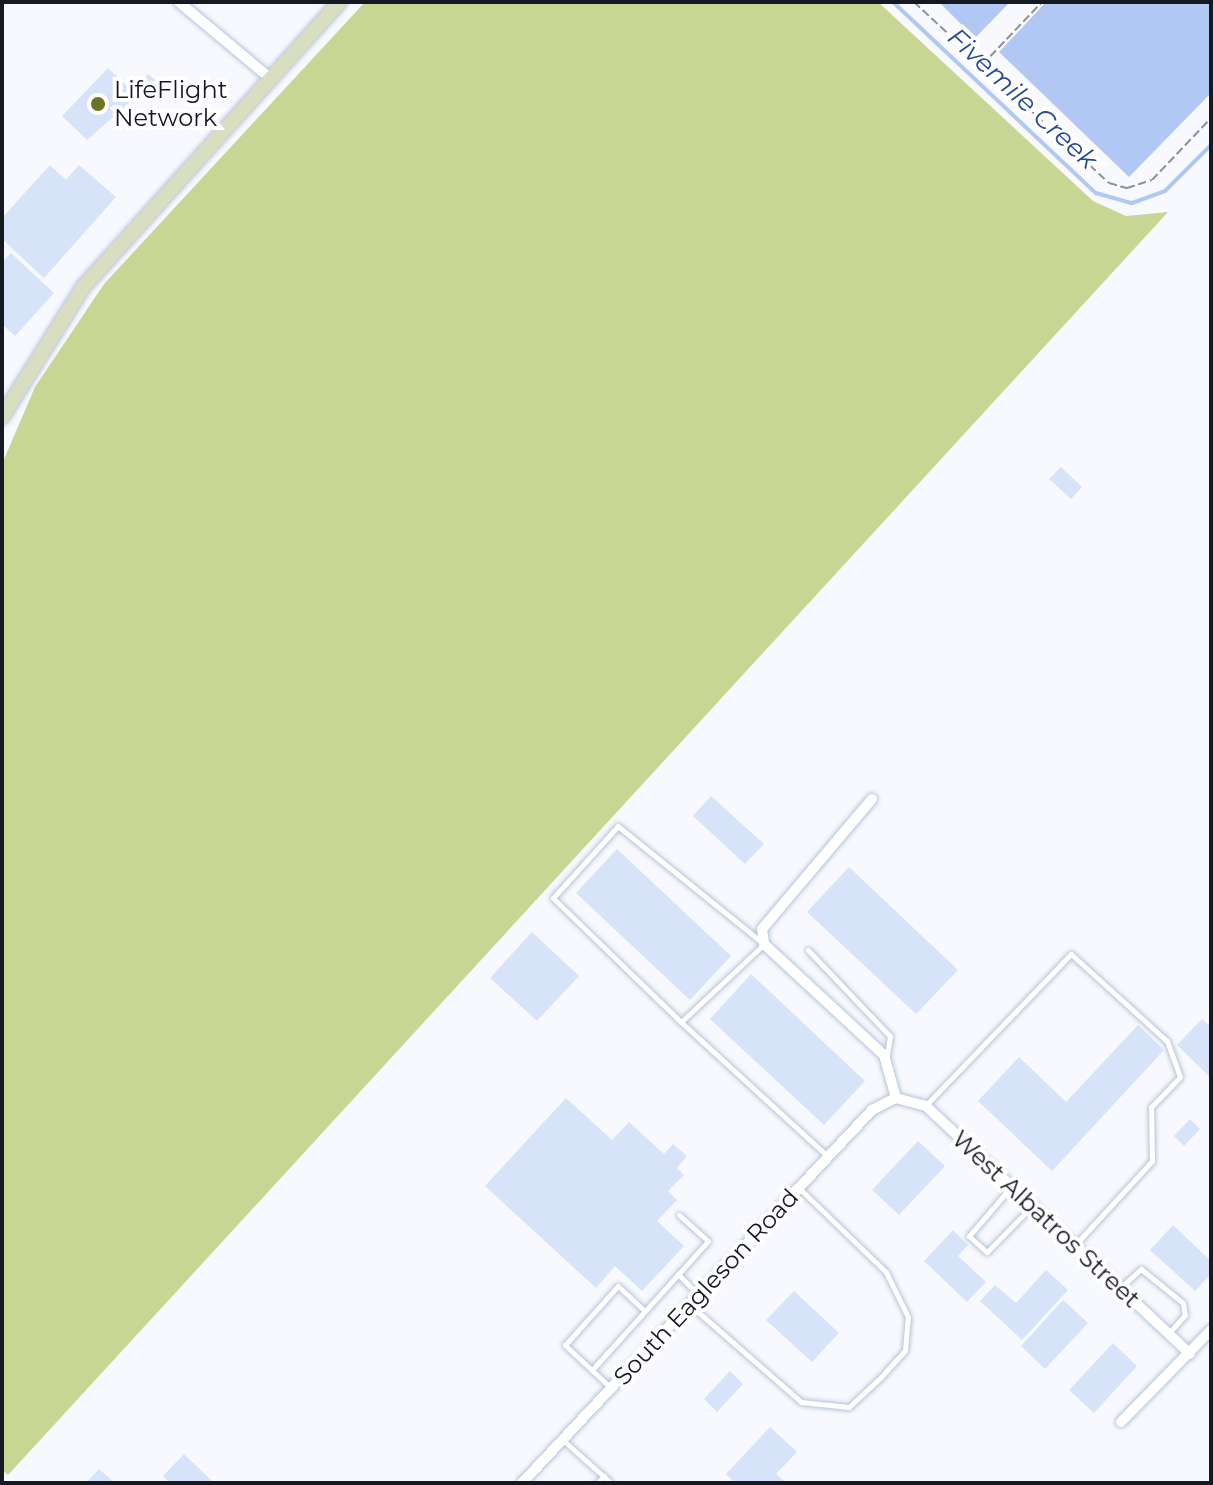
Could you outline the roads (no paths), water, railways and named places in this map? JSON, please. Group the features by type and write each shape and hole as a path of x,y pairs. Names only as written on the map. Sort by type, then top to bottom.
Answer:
{"main road":[{"path":"2,417 84,286 340,2"}],"street":[{"path":"179,2 270,78"},
{"path":"872,799 771,910 764,944 886,1061 896,1098"},
{"name":"South Eagleson Road","path":"522,1483 872,1110 896,1098"},
{"name":"West Albatros Street","path":"896,1098 926,1106 1190,1354"},
{"path":"1121,1422 1211,1330"}],"lane":[{"path":"681,1022 764,944 618,826 553,898 681,1022 828,1157"},
{"path":"808,950 890,1036 886,1061"},
{"path":"926,1106 1071,954 1167,1041 1180,1077 1151,1107 1152,1161 1074,1245"},
{"path":"1012,1186 969,1236 987,1252 1032,1206"},
{"path":"690,1304 801,1402 849,1407 881,1377 905,1350 908,1317 886,1272 799,1188"},
{"path":"592,1370 708,1241 679,1215"},
{"path":"1119,1288 1141,1269 1183,1303 1185,1315 1168,1334"},
{"path":"678,1274 698,1295"},
{"path":"611,1388 565,1345 618,1286 645,1311"},
{"path":"563,1439 611,1483"},
{"path":"597,1483 604,1476"}],"water":[{"path":"939,2 1010,2 975,38"},
{"path":"1046,2 1211,2 1211,93 1129,177 999,52"}],"waterway":[{"name":"Fivemile Creek","path":"893,2 1096,193 1132,203 1165,191 1211,145"}],"place":[{"name":"LifeFlight Network","path":"98,104"}]}
